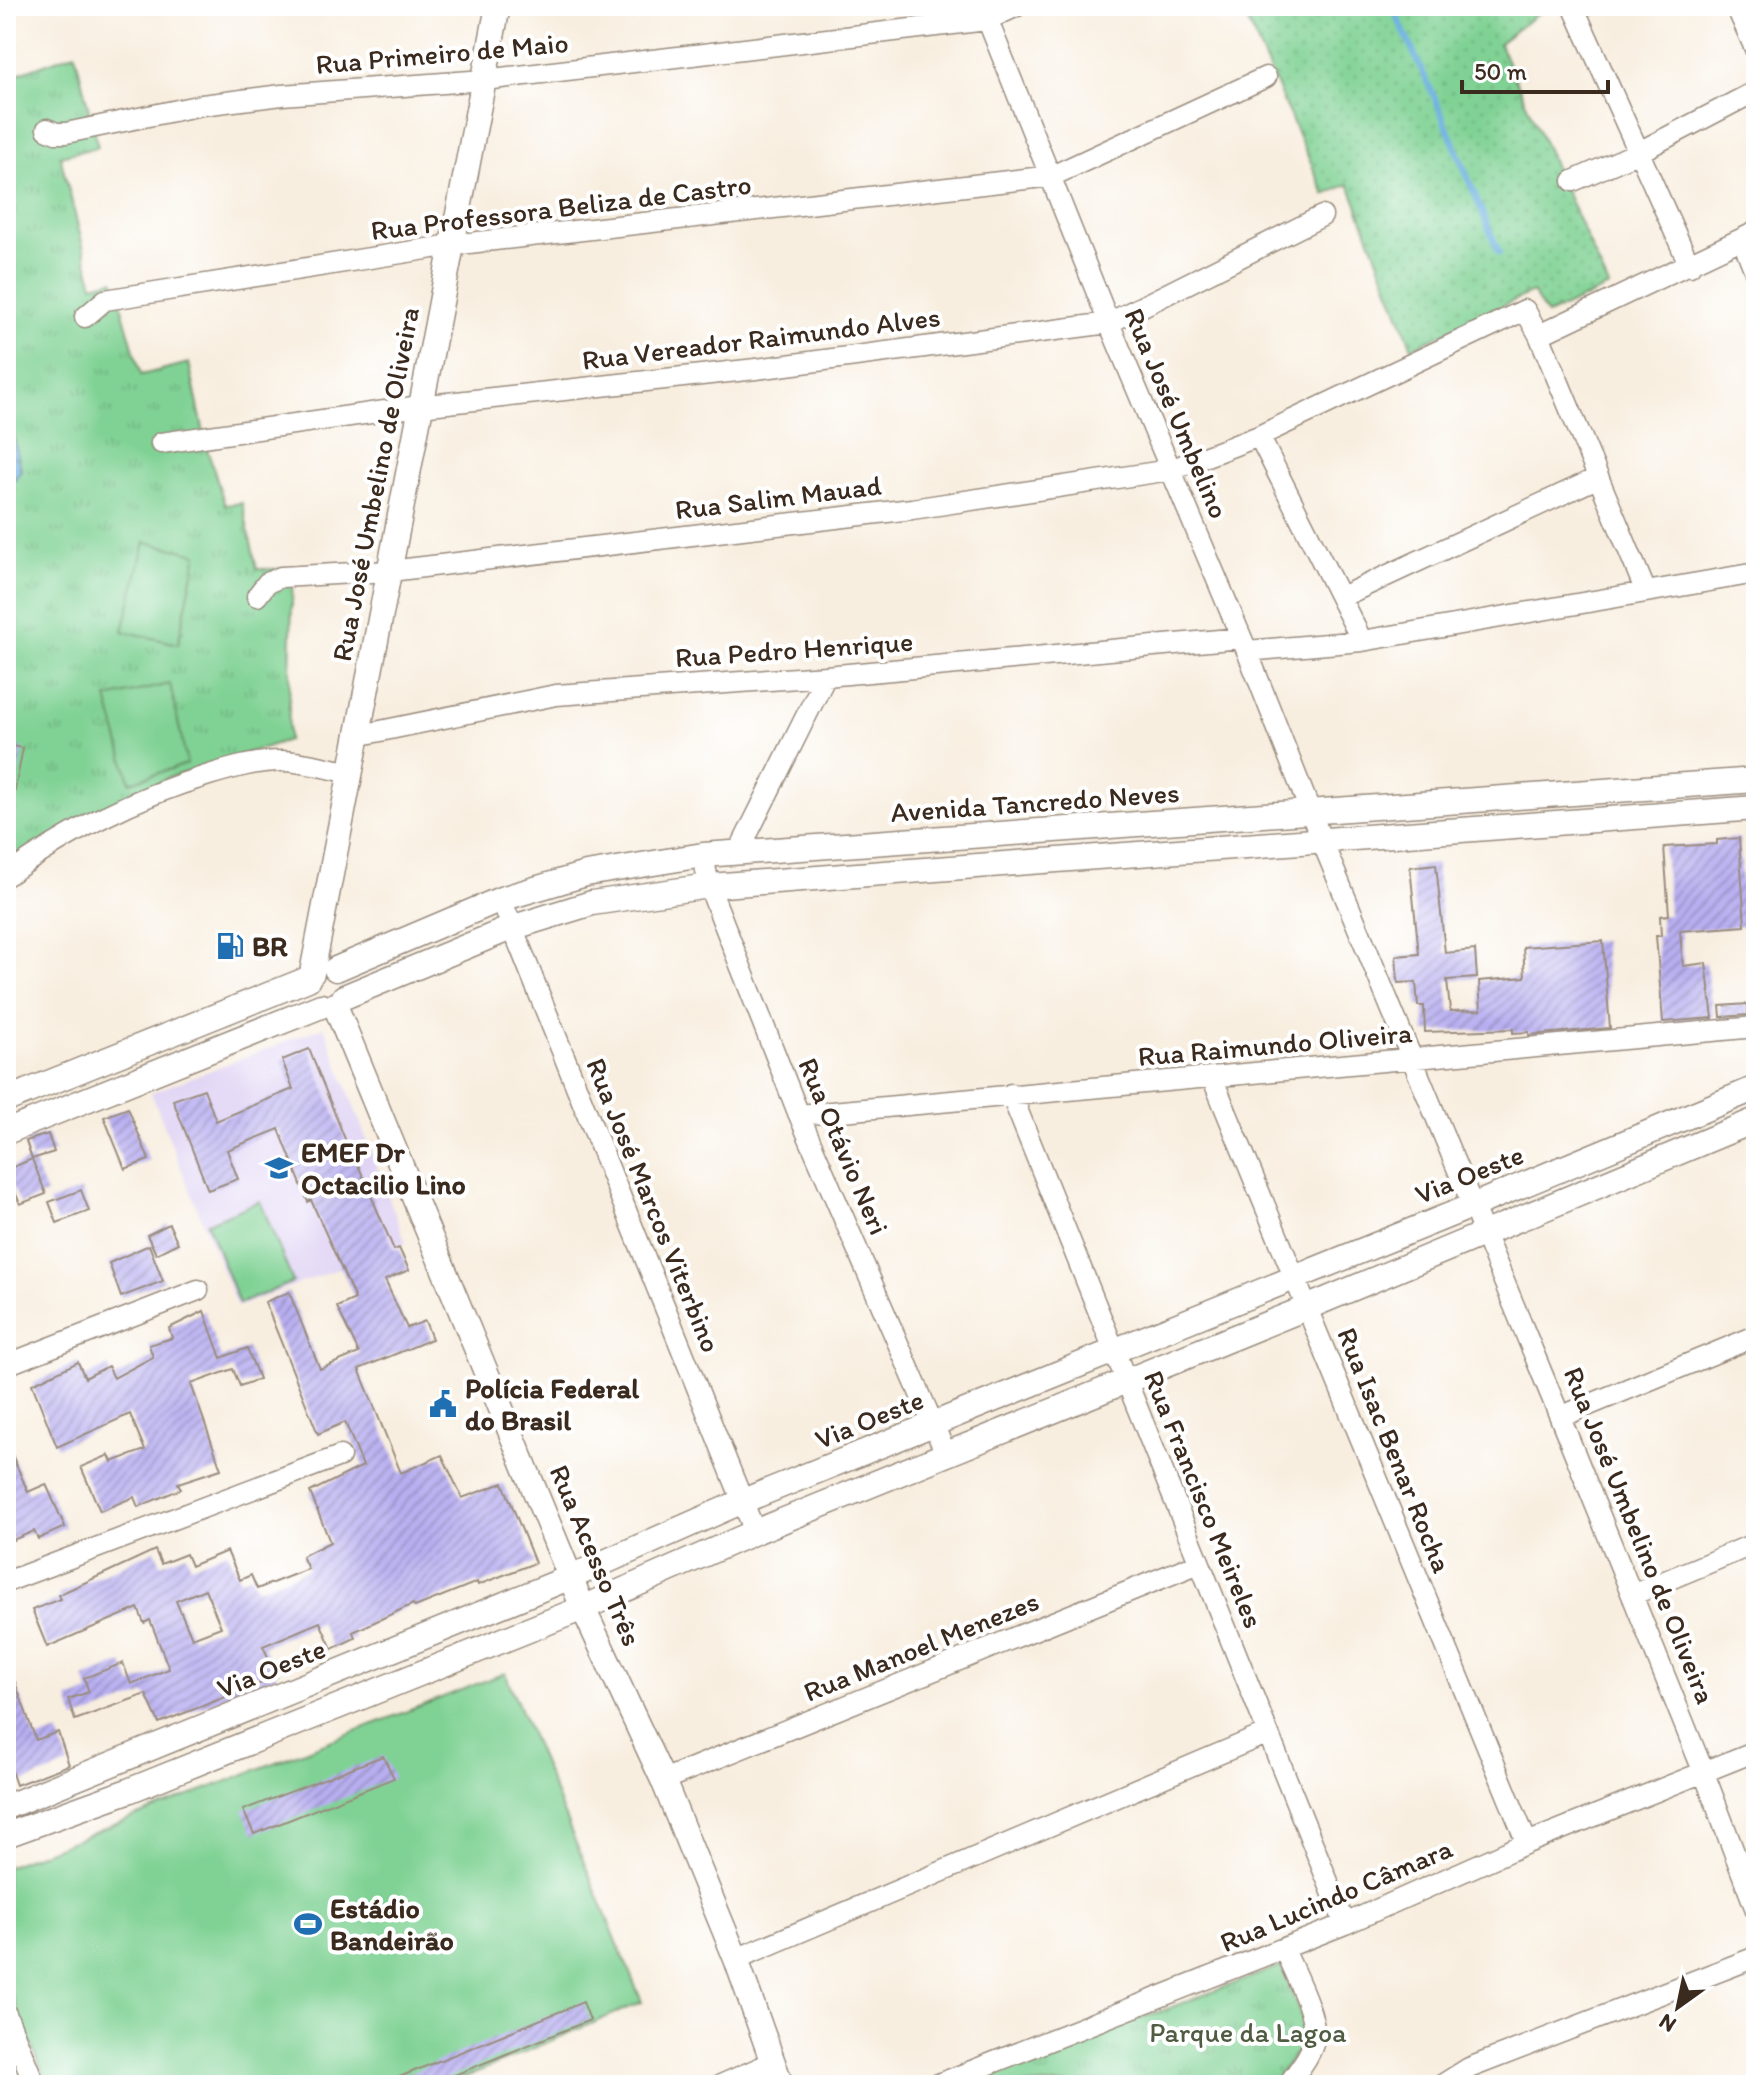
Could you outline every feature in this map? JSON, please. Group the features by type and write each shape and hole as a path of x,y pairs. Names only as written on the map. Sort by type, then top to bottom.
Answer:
{"street":[{"name":"Rua José Umbelino de Oliveira","path":"322,972 320,933 349,772 498,6"},
{"name":"Rua Primeiro de Maio","path":"47,129 66,133 202,105 282,95 484,80 1017,6"},
{"path":"1573,6 1690,266"},
{"path":"1736,6 1756,51"},
{"name":"Rua José Umbelino","path":"984,13 1414,1061"},
{"name":"Rua Professora Beliza de Castro","path":"85,317 105,300 452,245 1052,176 1266,77"},
{"path":"1573,181 1639,152 1756,91"},
{"name":"Rua Vereador Raimundo Alves","path":"420,406 756,369 1109,323 1322,216"},
{"path":"1646,592 1539,335 1690,266 1749,235 1756,274"},
{"name":"Rua Salim Mauad","path":"257,596 267,583 281,577 390,571 912,509 1170,470 1259,436 1525,310 1539,335"},
{"path":"161,443 420,406"},
{"path":"1259,436 1362,641"},
{"path":"1341,597 1597,478"},
{"name":"Rua Pedro Henrique","path":"356,736 556,695 1244,645 1362,641 1756,573"},
{"path":"739,851 826,676"},
{"path":"6,876 56,841 107,813 198,778 239,766 282,761 349,772"},
{"name":"Avenida Tancredo Neves","path":"6,1100 501,899 586,874 739,851 1756,780"},
{"path":"6,1132 333,1003 511,928 592,903 709,886 1756,808"},
{"name":"Rua Otávio Neri","path":"703,855 709,886 799,1115 946,1454"},
{"name":"Rua José Marcos Viterbino","path":"501,899 755,1532"},
{"path":"322,972 345,978 346,991 333,1003 310,998 307,992 322,972"},
{"name":"Rua Acesso Três","path":"333,1003 583,1608 663,1780 736,1959 777,2074"},
{"path":"187,1027 198,1054"},
{"name":"Rua Raimundo Oliveira","path":"799,1115 1414,1061 1756,1027"},
{"name":"Rua José Umbelino de Oliveira","path":"1414,1061 1704,1773 1756,1910"},
{"name":"Rua Isac Benar Rocha","path":"1212,1077 1527,1843"},
{"name":"Via Oeste","path":"7,1803 571,1577 743,1501 1293,1277 1468,1195 1756,1088"},
{"name":"Rua Francisco Meireles","path":"1011,1094 1345,1924"},
{"path":"7,1803 13,1833 128,1791 583,1608 755,1532 1306,1308 1756,1120"},
{"path":"6,1365 198,1290"},
{"path":"1560,1417 1756,1336"},
{"path":"6,1582 340,1456"},
{"path":"1632,1595 1756,1543"},
{"name":"Rua Manoel Menezes","path":"663,1780 1199,1563"},
{"path":"736,1959 1268,1733"},
{"name":"Rua Lucindo Câmara","path":"936,2085 1284,1949 1527,1843 1756,1751"},
{"path":"1284,1949 1313,2025 1314,2040 1309,2054 1288,2085"},
{"path":"1442,2085 1469,2068 1756,1957"},
{"path":"6,2014 12,2048 35,2085"},
{"path":"721,2085 777,2074"}],"shaded area":[{"name":"EMEF Dr Octacilio Lino","path":"324,1027 406,1243 237,1307 151,1093"}],"green space":[{"path":"1241,6 1548,6 1499,43 1609,287 1547,315 1532,292 1412,348 1349,184 1325,195"},
{"path":"75,53 98,147 60,156 93,285 114,280 141,375 189,363 208,452 225,505 242,503 257,569 293,569 288,740 168,778 69,830 6,870 6,78"},
{"path":"145,542 197,554 178,644 123,631"},
{"path":"170,684 187,764 130,782 107,698"},
{"path":"260,1201 293,1282 239,1304 207,1223"},
{"name":"Estádio Bandeirão","path":"505,1673 642,2002 447,2085 48,2085 6,1981 6,1867"},
{"name":"Parque da Lagoa","path":"1281,1966 1305,2026 1301,2046 1272,2085 963,2085"}],"water":[{"path":"6,402 21,470 6,493"}],"building":[{"path":"6,745 23,748 14,795 6,794"},
{"path":"1739,838 1745,926 1680,931 1683,966 1706,963 1713,1018 1663,1022 1656,936 1661,936 1660,916 1669,915 1664,847 1717,844 1717,840"},
{"path":"1436,864 1445,953 1475,950 1477,978 1447,980 1450,1011 1481,1010 1479,981 1525,977 1523,947 1603,941 1610,1028 1529,1035 1529,1032 1513,1033 1513,1029 1425,1032 1424,1006 1418,1006 1416,982 1398,983 1396,956 1419,954 1410,867"},
{"path":"1748,1004 1748,1015 1721,1017 1720,1006"},
{"path":"309,1049 394,1250 399,1248 409,1270 385,1280 407,1328 425,1321 432,1339 359,1369 401,1473 442,1455 462,1498 503,1483 535,1563 415,1607 413,1604 353,1632 355,1638 332,1649 320,1622 263,1646 277,1677 159,1723 146,1694 75,1720 68,1699 89,1692 84,1678 123,1663 131,1684 169,1669 150,1620 144,1623 138,1608 47,1647 32,1610 155,1550 161,1564 186,1554 191,1566 227,1551 240,1580 251,1575 257,1589 308,1569 302,1556 330,1542 310,1492 363,1466 345,1422 318,1434 265,1302 289,1292 320,1369 359,1353 337,1307 355,1299 311,1200 308,1202 279,1129 227,1150 238,1179 208,1190 173,1100 204,1089 216,1121 293,1089 282,1060","holes":["205,1589 221,1627 192,1638 176,1601"]},
{"path":"128,1108 149,1160 125,1169 104,1117"},
{"path":"48,1134 54,1152 32,1159 26,1141"},
{"path":"32,1159 46,1194 20,1204 6,1170"},
{"path":"81,1190 89,1211 57,1223 49,1202"},
{"path":"169,1224 178,1243 156,1254 147,1235"},
{"path":"149,1245 163,1281 121,1297 109,1263"},
{"path":"204,1311 221,1358 247,1348 259,1379 240,1386 233,1369 191,1384 221,1469 178,1483 181,1489 138,1507 134,1497 100,1511 81,1467 109,1455 112,1462 145,1450 130,1414 57,1447 32,1384 78,1362 85,1378 108,1366 114,1378 153,1357 149,1345 172,1338 169,1328"},
{"path":"6,1441 28,1492 46,1484 65,1527 38,1539 34,1531 6,1543"},
{"path":"8,1663 36,1740 58,1732 69,1765 16,1785 6,1756"},
{"path":"383,1756 394,1778 254,1834 243,1810"},
{"path":"583,2002 590,2020 430,2085 380,2085"}],"waterway":[{"path":"1392,6 1437,103 1499,253"}],"place":[{"name":"BR","path":"230,946"},
{"name":"EMEF Dr Octacilio Lino","path":"279,1168"},
{"name":"Polícia Federal do Brasil","path":"443,1404"},
{"name":"Estádio Bandeirão","path":"308,1924"}]}
